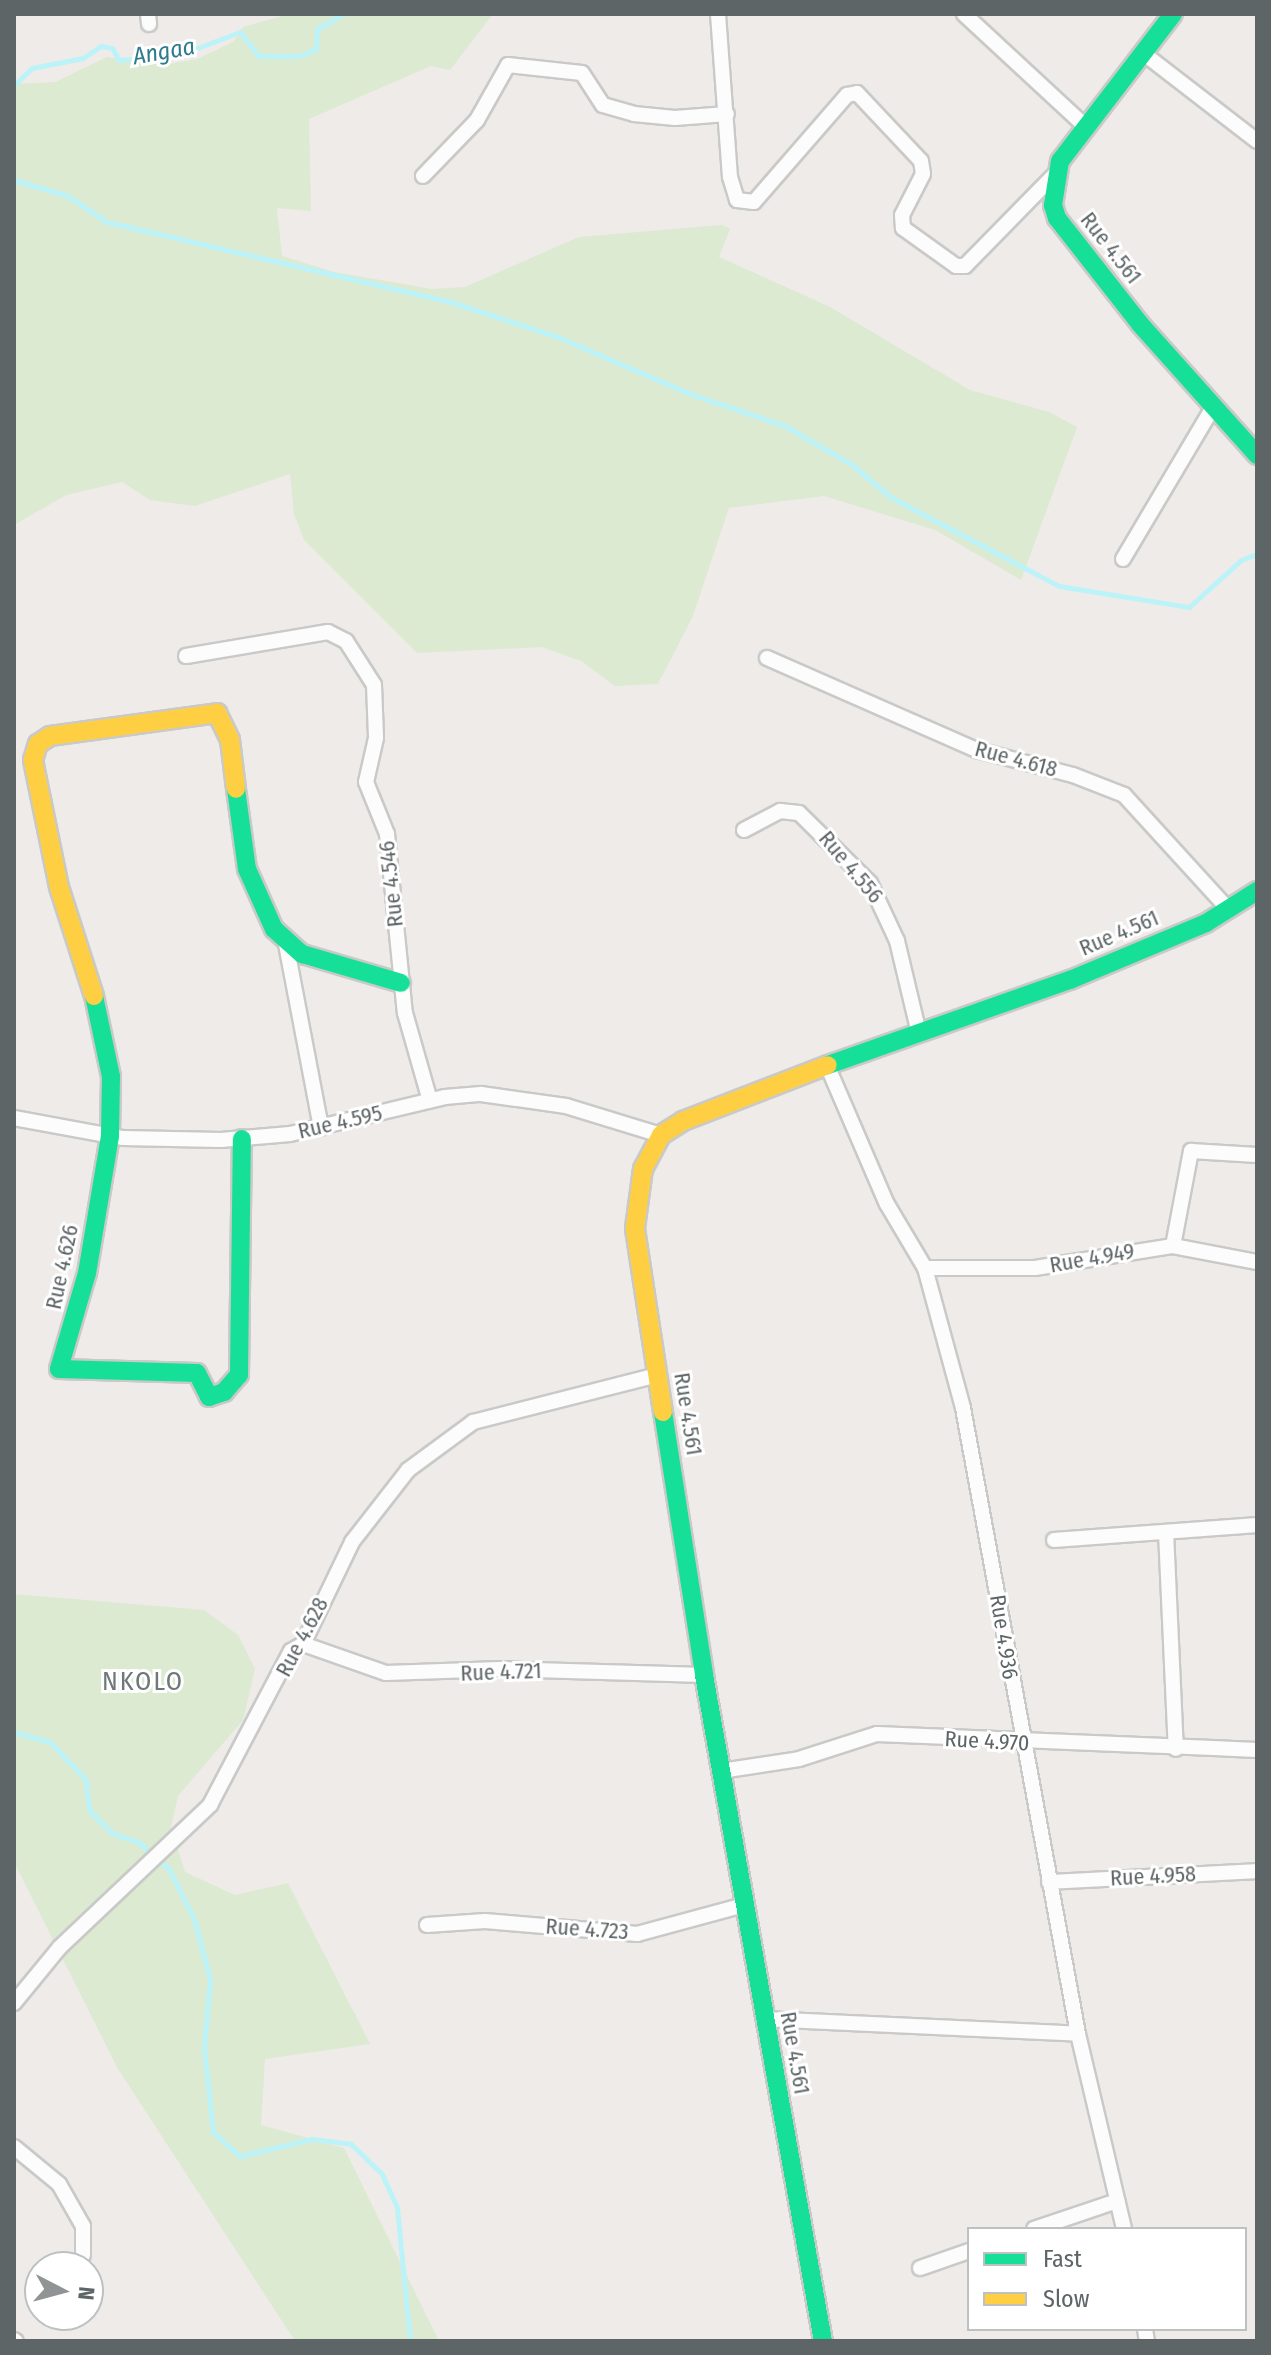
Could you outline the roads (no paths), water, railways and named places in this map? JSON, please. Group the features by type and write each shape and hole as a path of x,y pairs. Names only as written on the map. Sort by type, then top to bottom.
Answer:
{"main road":[{"path":"1055,174 1084,125 1173,14"},
{"name":"Rue 4.561","path":"1055,174 1053,205 1057,218 1257,455"},
{"name":"Rue 4.626","path":"242,1139 239,1375 224,1392 209,1397 197,1373 59,1369 87,1273 110,1136 109,1049 59,887 33,760 38,744 50,736 217,713 230,740 247,869 274,929 286,944"},
{"name":"Rue 4.561","path":"823,2341 704,1675 635,1228 643,1169 661,1135 696,1116 827,1065 1070,980 1228,909 1257,891"},
{"path":"286,944 302,954 401,983"}],"street":[{"path":"718,14 732,192 744,202 754,202 847,95 857,93 921,161 923,174 902,215 903,228 956,266 965,266 1055,174"},
{"path":"964,14 1084,125"},
{"path":"1143,53 1257,141"},
{"path":"423,176 477,120 508,65 582,73 603,105 634,114 675,118 727,114"},
{"path":"1123,559 1214,406"},
{"name":"Rue 4.546","path":"186,656 337,634 374,685 376,738 366,782 387,834 401,983 411,1043 430,1101"},
{"name":"Rue 4.618","path":"767,658 977,750 1073,775 1124,795 1228,909"},
{"name":"Rue 4.556","path":"744,830 780,811 799,813 870,883 897,941 919,1033"},
{"path":"286,944 321,1128"},
{"name":"Rue 4.936","path":"827,1065 887,1204 925,1268 963,1408 1022,1743 1078,2034 1124,2227"},
{"name":"Rue 4.595","path":"14,1118 110,1136 242,1139 321,1128 461,1094 515,1096 661,1135"},
{"path":"1173,1246 1191,1151 1257,1155"},
{"name":"Rue 4.949","path":"925,1268 1048,1267 1173,1246 1257,1262"},
{"name":"Rue 4.628","path":"14,2003 60,1947 140,1867 210,1805 291,1651 303,1644 352,1542 408,1470 473,1422 658,1375"},
{"path":"1054,1540 1257,1525"},
{"path":"1166,1532 1176,1749"},
{"name":"Rue 4.721","path":"303,1644 386,1673 500,1669 704,1675"},
{"name":"Rue 4.970","path":"721,1771 799,1759 877,1734 1022,1743 1257,1750"},
{"name":"Rue 4.958","path":"1049,1882 1257,1871"},
{"name":"Rue 4.723","path":"427,1925 485,1921 637,1934 744,1905"},
{"path":"765,2019 1078,2034"},
{"path":"14,2147 59,2184 83,2226 83,2251"},
{"path":"1040,2227 1117,2201"},
{"path":"920,2268 967,2252"}],"waterway":[{"name":"Angaa","path":"14,85 32,68 83,58 101,46 112,48 119,60 179,55 240,32 259,56 299,56 316,49 317,29 343,14"},
{"path":"14,180 68,196 107,222 451,302 558,337 688,393 785,426 851,464 892,498 1059,586 1189,607 1241,560 1257,554"},
{"path":"14,1732 50,1742 86,1780 89,1810 112,1833 138,1842 169,1869 194,1919 210,1979 204,2048 213,2132 240,2156 312,2139 351,2144 382,2174 397,2208 410,2341"}],"district":[{"name":"NKOLO","path":"143,1682"}]}
